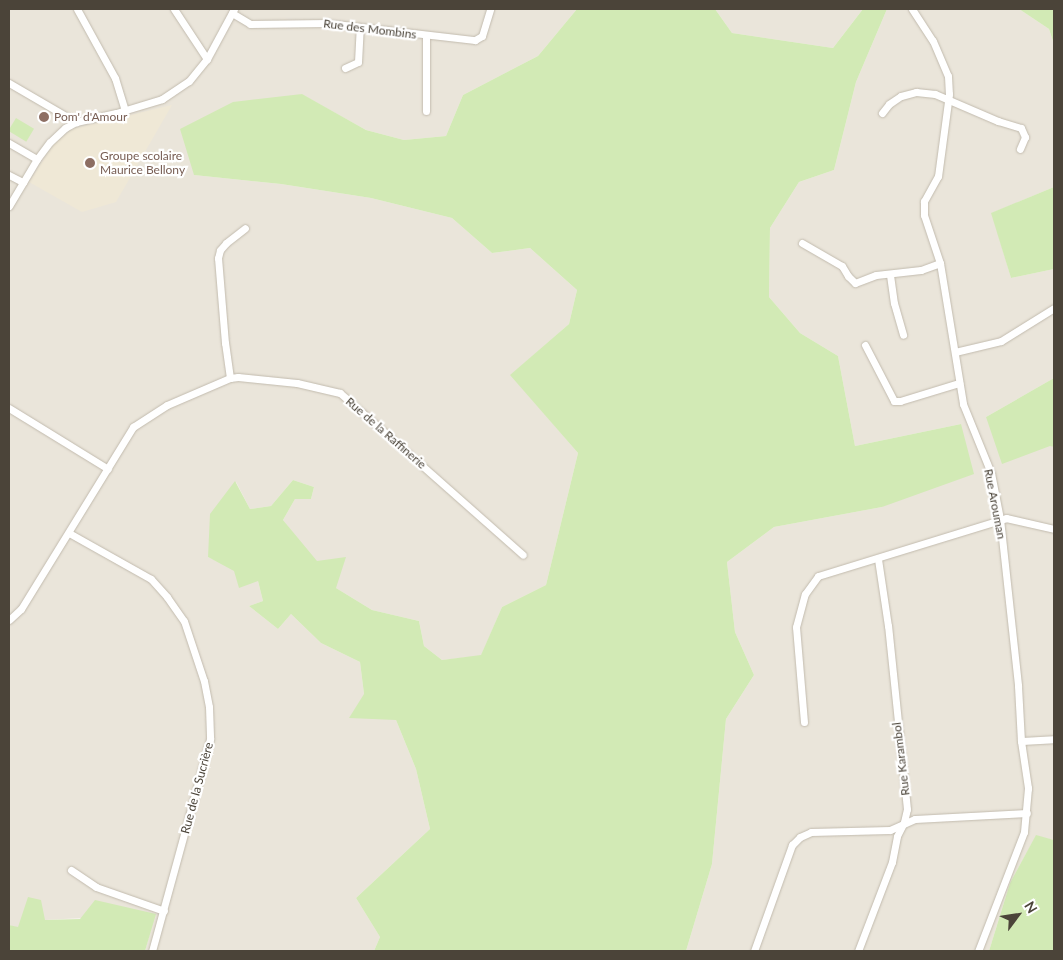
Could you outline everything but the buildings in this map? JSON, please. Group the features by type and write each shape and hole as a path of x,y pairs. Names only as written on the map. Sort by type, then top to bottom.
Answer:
{"street":[{"path":"77,9 115,78 125,111"},
{"path":"174,9 206,59"},
{"name":"Rue des Mombins","path":"233,11 250,24 315,22 426,35 479,38 482,36 490,9"},
{"name":"Rue Arouman","path":"912,9 933,41 948,76 948,101 938,176 924,201 924,215 940,263 963,404 992,473 1000,519 1018,686 1020,741 1028,788 1024,832 978,951"},
{"path":"9,206 37,159 50,142 65,128 76,122 125,111 162,99 189,81 206,59 233,11"},
{"path":"346,68 358,62 360,28"},
{"path":"426,35 426,111"},
{"path":"9,83 76,122"},
{"path":"882,112 889,104 901,96 916,92 935,94 948,101 1021,128 1025,137 1020,149"},
{"path":"9,143 37,159"},
{"path":"9,175 23,182"},
{"path":"230,378 224,343 218,258 220,250 226,242 245,228"},
{"path":"802,244 842,266 848,276 855,282 876,275 921,270 940,263"},
{"path":"890,274 894,303 903,335"},
{"path":"955,352 1001,341 1054,308"},
{"path":"864,345 894,401 900,401 959,383"},
{"name":"Rue de la Raffinerie","path":"9,620 21,609 133,427 167,405 230,378 246,377 297,383 340,393 523,555"},
{"path":"9,408 108,469"},
{"path":"804,722 796,627 805,594 818,576 878,559 1000,519 1012,518 1054,529"},
{"name":"Rue de la Sucrière","path":"69,533 151,579 167,597 184,621 204,682 209,707 210,739 152,951"},
{"name":"Rue Karambol","path":"858,951 892,862 897,836 904,822 907,809 878,559"},
{"path":"1020,741 1054,739"},
{"path":"754,951 792,846 800,837 811,832 890,830 904,822 915,819 1027,813"},
{"path":"72,870 96,887 164,911"}],"shaded area":[{"path":"9,9 577,9 538,56 463,95 446,136 404,140 366,130 301,94 194,175 281,184 371,198 452,218 492,253 530,248 577,290 569,324 511,375 578,453 546,585 502,607 481,656 442,660 424,646 419,621 372,610 336,588 283,520 295,499 311,499 314,487 293,480 271,506 250,509 236,482 208,557 258,581 263,601 249,606 278,629 291,614 321,643 360,662 364,694 396,720 416,769 430,829 356,898 380,937 374,951 145,951 155,914 45,920 18,928 9,925"},
{"path":"715,9 863,9 833,48 732,33"},
{"path":"887,9 1019,9 1049,29 1054,44 1054,187 992,213 1011,278 1054,269 1054,378 986,417 1054,447 1054,840 1036,836 1010,883 989,951 686,951 712,864 726,719 754,675 735,632 727,562 774,527 882,507 961,424 855,446 838,356 800,333 769,297 770,228 799,182 834,170 856,82"},
{"name":"Groupe scolaire Maurice Bellony","path":"172,105 116,202 82,212 29,182 54,144 72,129"}],"green space":[{"path":"577,9 715,9 732,33 833,48 863,9 887,9 856,82 834,170 799,182 770,228 769,297 800,333 838,356 855,446 961,424 974,474 882,507 774,527 727,562 735,632 754,675 726,719 712,864 686,951 374,951 380,937 356,898 430,829 416,769 396,720 349,718 364,694 360,662 321,643 291,614 278,629 249,606 263,601 258,581 239,588 234,571 208,557 210,514 235,481 250,509 271,506 293,480 314,487 311,499 295,499 283,520 317,561 346,557 336,588 372,610 419,621 424,646 442,660 481,655 502,607 546,585 578,453 510,375 569,324 577,290 530,248 492,253 452,218 371,198 281,184 194,175 180,129 233,102 302,94 366,130 404,140 446,136 463,95 538,56"},
{"path":"1019,9 1054,9 1054,44 1049,29"},
{"path":"16,118 34,129 26,142 9,131"},
{"path":"1054,187 1054,269 1011,278 991,213"},
{"path":"1054,378 1054,447 1050,446 1002,464 986,417"},
{"path":"1036,835 1054,840 1054,951 989,951 1010,883"},
{"path":"28,897 41,900 45,920 80,919 95,900 156,914 145,951 9,951 9,925 18,927"}],"place":[{"name":"Pom' d'Amour","path":"44,117"},
{"name":"Groupe scolaire Maurice Bellony","path":"90,163"}]}
